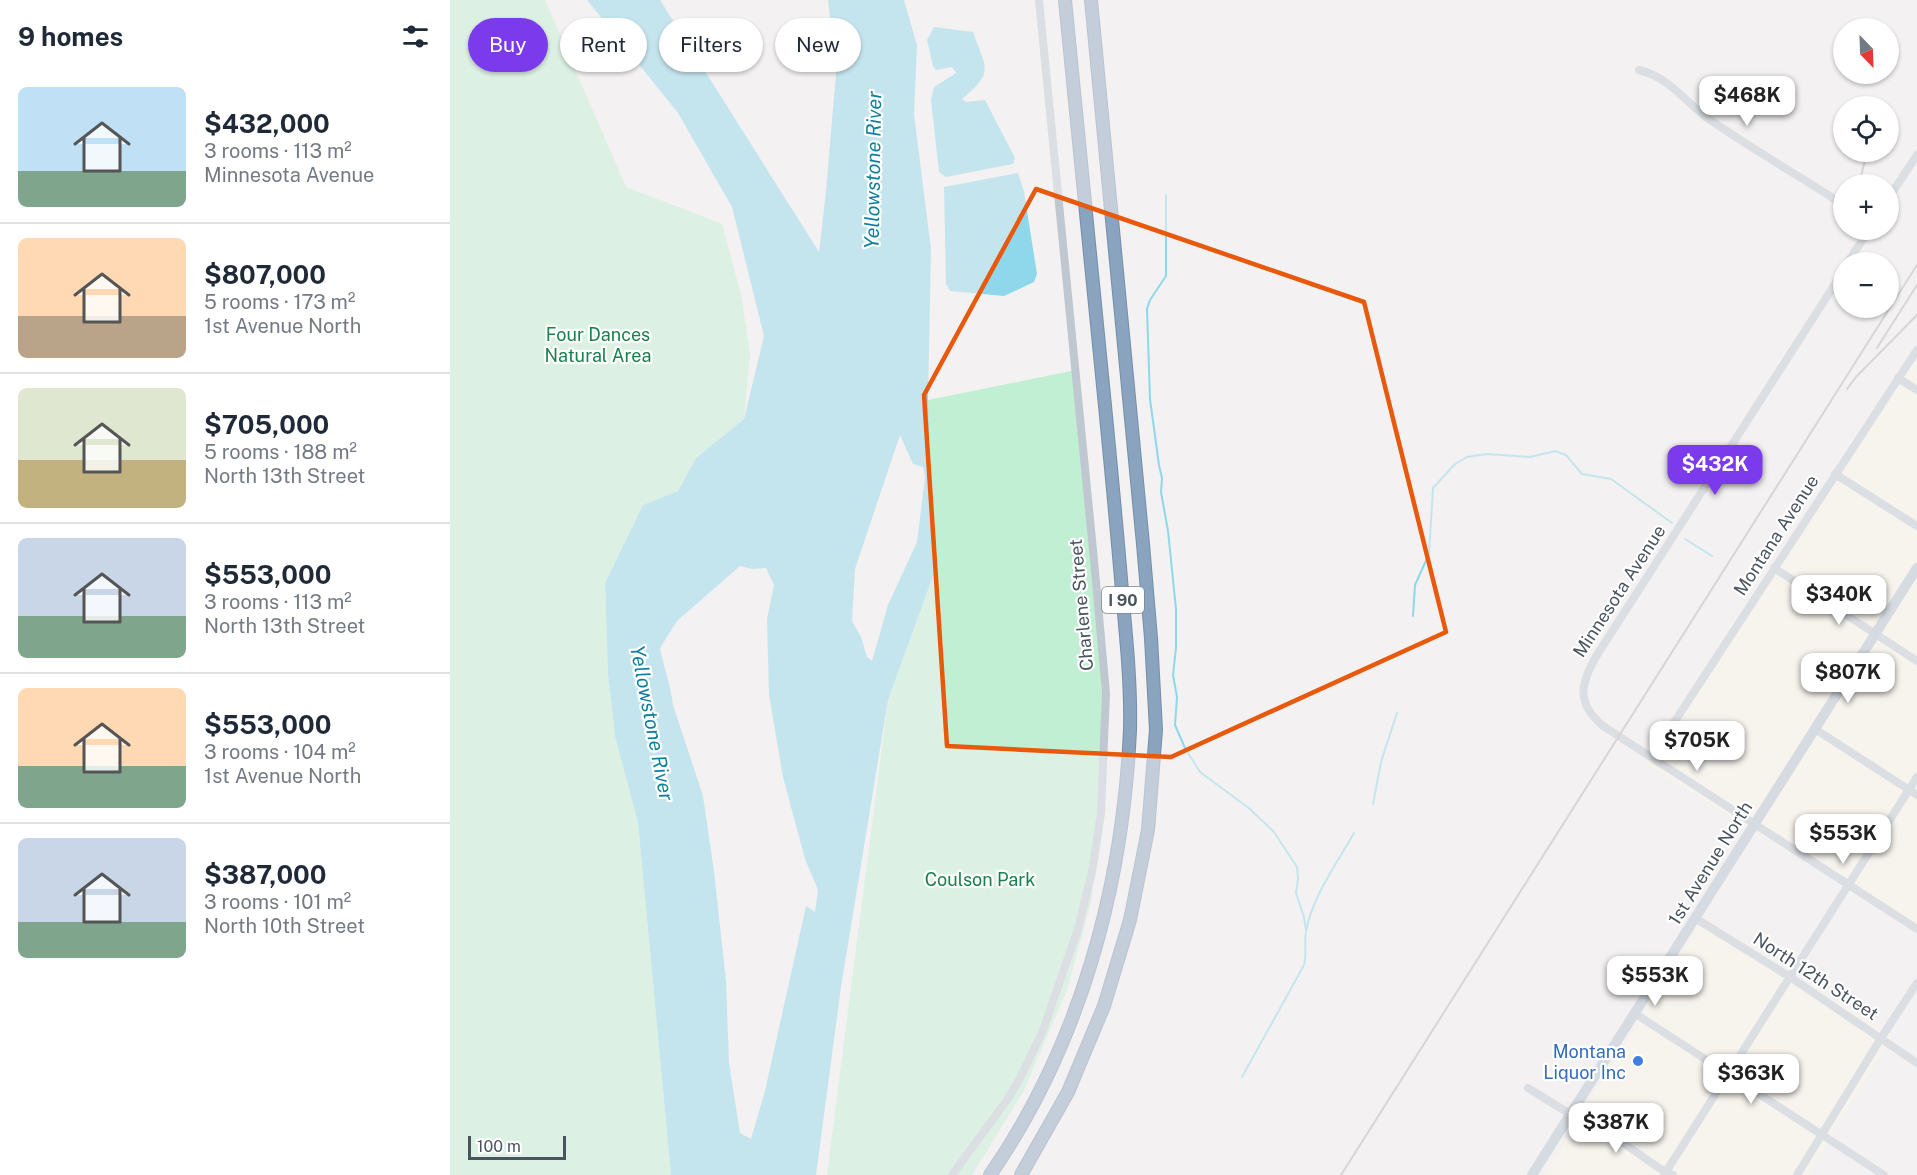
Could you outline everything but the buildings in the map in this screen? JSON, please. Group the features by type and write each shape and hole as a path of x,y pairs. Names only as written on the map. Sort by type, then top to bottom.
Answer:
{"highway":[{"name":"I 90","path":"990,1175 1003,1157 1046,1079 1080,998 1106,912 1122,826 1130,728 1118,547 1065,0"},
{"name":"I 90","path":"1021,1175 1068,1092 1104,1006 1130,920 1148,830 1156,730 1143,544 1091,0"}],"main road":[{"name":"1st Avenue North","path":"1532,1175 1917,568"}],"street":[{"name":"Charlene Street","path":"952,1175 1019,1080 1042,1033 1078,929 1092,872 1101,813 1106,693 1039,0"},
{"path":"1639,70 1675,88 1705,116 1833,198"},
{"path":"1899,183 1917,155"},
{"name":"Minnesota Avenue","path":"1754,824 1603,726 1586,708 1583,687 1588,670 1833,287"},
{"name":"Montana Avenue","path":"1664,738 1917,350"},
{"path":"1898,378 1917,390"},
{"path":"1835,474 1917,526"},
{"path":"1774,568 1917,661"},
{"path":"1815,729 1913,792"},
{"path":"1528,1088 1619,1140 1668,1174 1790,977 1913,792 1917,777"},
{"path":"1754,824 1917,929"},
{"name":"North 12th Street","path":"1695,918 1790,977 1917,1063"},
{"path":"1797,1175 1917,983"},
{"path":"1634,1013 1884,1175"}],"highlighted area":[{"path":"1036,189 1364,302 1446,632 1171,757 947,746 924,395"}],"shaded area":[{"path":"1917,354 1917,931 1646,764"},
{"path":"1701,920 1893,1035 1808,1175 1544,1175"}],"green space":[{"name":"Four Dances Natural Area","path":"450,0 545,0 560,35 560,72 576,72 626,187 722,224 741,295 750,354 744,419 696,458 678,491 643,505 605,583 608,674 615,736 638,823 671,1175 450,1175"},
{"name":"Coulson Park","path":"1076,370 1106,693 1092,898 1067,990 1023,1092 972,1175 827,1175 888,700 933,576 928,400"}],"water":[{"name":"Yellowstone River","path":"587,0 660,0 671,18 659,18 659,72 705,72 819,252 836,72 861,72 861,18 830,18 828,0 904,0 917,45 914,114 931,249 928,400 933,576 888,700 841,987 816,1175 671,1175 638,823 615,736 608,674 605,583 643,505 678,491 696,458 744,419 764,336 732,207 678,113 645,72 647,72 647,18 601,18","holes":["900,435 913,464 923,467 925,477 917,542 888,605 872,661 867,657 861,637 852,621 855,569","740,566 752,569 766,568 774,585 767,619 769,695 783,777 805,859 818,890 815,912 806,906 765,1091 751,1139 740,1133 729,1063 726,981 703,796 673,705 660,648 677,621"]},
{"path":"934,27 973,32 985,69 979,82 962,99 966,102 985,100 1015,158 1013,164 946,177 939,172 931,100 934,87 956,73 952,67 936,70 933,66 927,40"},
{"path":"1018,173 1024,192 1037,274 1034,282 1004,296 950,291 946,284 944,187"}],"waterway":[{"path":"1166,195 1166,276 1150,300 1147,309 1150,399 1162,478 1161,492 1168,531 1176,609 1173,675 1177,697 1175,725 1185,748 1200,772 1250,809 1274,832 1297,867 1296,893 1306,930"},
{"path":"1413,616 1415,585 1429,554 1433,488 1455,464 1467,457 1487,454 1530,457 1555,451 1566,455 1582,474 1611,479 1672,523"},
{"path":"1685,539 1712,556"},
{"path":"1373,804 1381,762 1397,713"},
{"path":"1242,1077 1304,965 1306,932 1313,907 1354,833"}],"railway":[{"path":"1862,174 1864,162"},
{"path":"1341,1175 1917,265"},
{"path":"1877,348 1917,285"},
{"path":"1847,389 1917,315"}],"place":[{"name":"Montana Liquor Inc","path":"1638,1061"}]}
